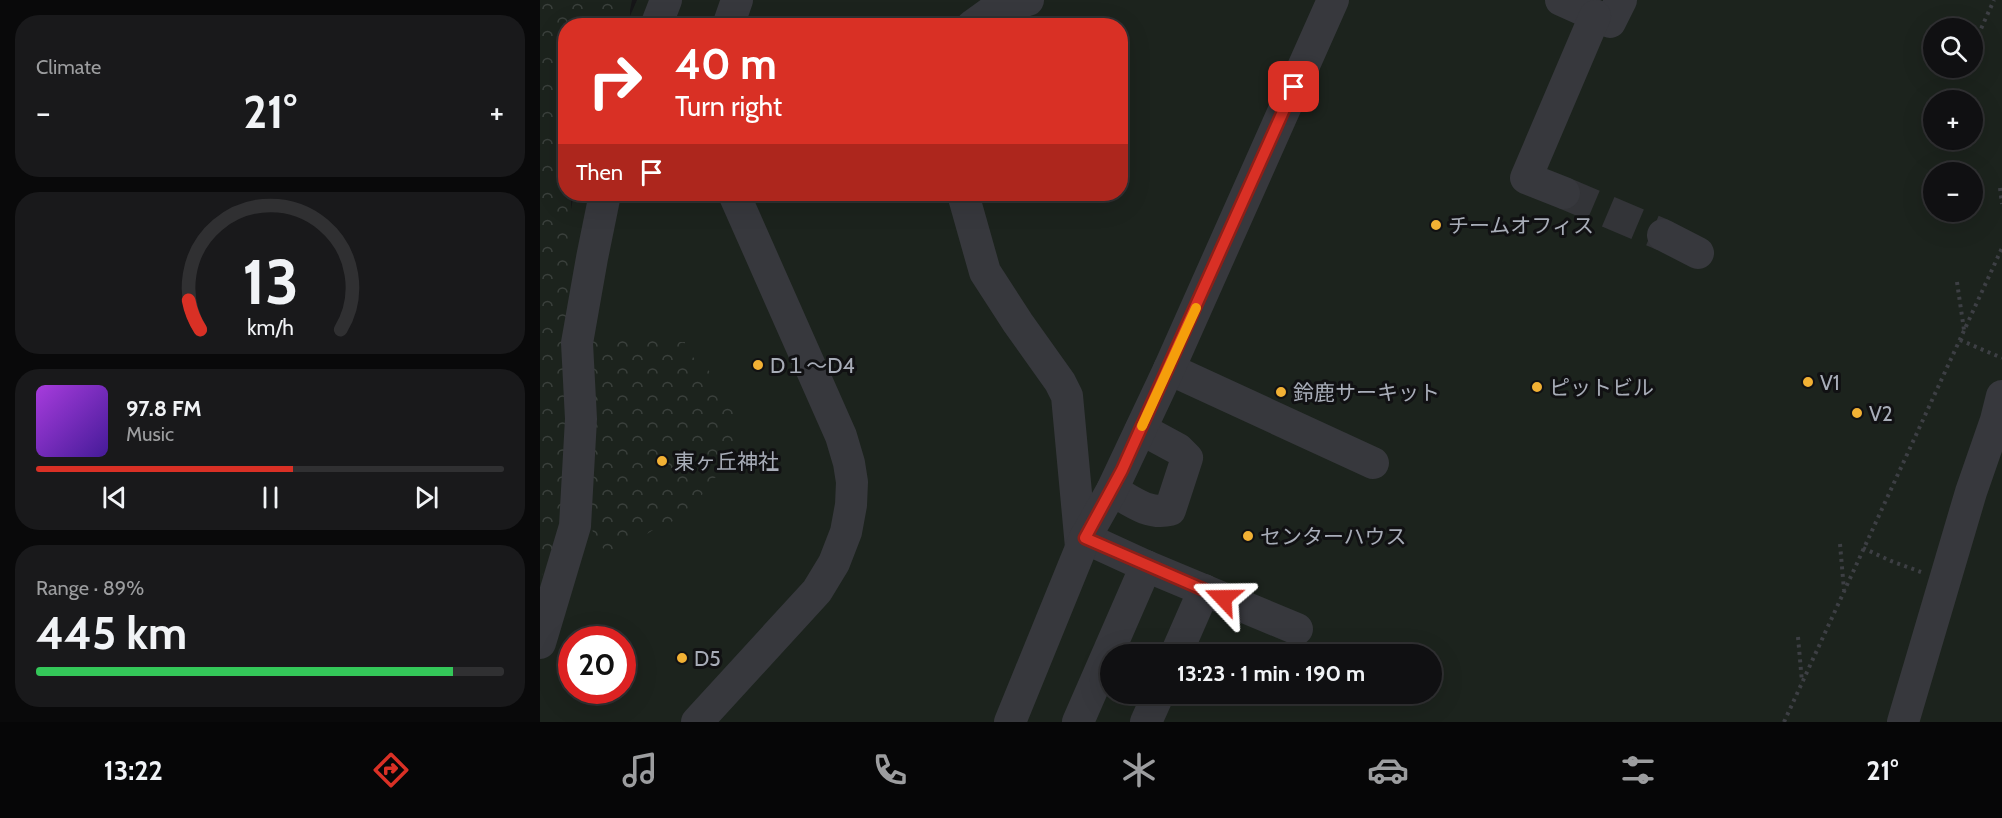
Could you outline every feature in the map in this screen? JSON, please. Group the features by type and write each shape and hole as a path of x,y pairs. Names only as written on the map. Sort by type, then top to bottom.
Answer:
{"lane":[{"path":"659,18 666,0"},
{"path":"731,18 737,0"},
{"path":"983,18 994,10 1028,0"},
{"path":"1010,722 1083,543 1112,490 1141,429 1333,0"},
{"path":"1561,0 1608,8 1526,178 1564,193"},
{"path":"540,643 576,526 581,419 577,343 604,201"},
{"path":"697,722 817,591 834,563 846,532 851,505 852,482 842,436 737,201"},
{"path":"965,201 985,272 1060,382 1067,396 1083,543"},
{"path":"1663,235 1698,253"},
{"path":"1168,369 1373,463"},
{"path":"1903,722 2002,396"},
{"path":"1112,490 1148,510 1156,512 1170,510 1187,458 1178,449 1141,429"},
{"path":"1083,543 1146,566 1297,629"},
{"path":"1078,722 1146,566"},
{"path":"1180,644 1204,590"},
{"path":"1146,722 1153,704"}],"path":[{"path":"1983,24 1994,0"},
{"path":"2000,188 2002,204"},
{"path":"1784,722 2002,248"},
{"path":"1957,282 1964,330"},
{"path":"1960,340 2002,358"},
{"path":"1840,544 1844,591"},
{"path":"1863,549 1923,573"},
{"path":"1798,636 1802,683"}],"green space":[{"path":"540,0 632,0 630,18 558,18 558,201 571,201 571,246 568,272 572,306 569,508 540,582"},
{"name":"鈴鹿サーキット","path":"637,0 2002,0 2002,722 540,722 540,570 559,268 573,201 1128,201 1128,18 629,18"},
{"path":"612,333 666,335 670,342 685,342 683,351 715,375 719,396 729,397 737,421 729,431 738,441 718,476 709,481 701,497 673,521 653,530 623,550 607,552 595,540 587,509 583,346 598,336"}],"tunnel":[{"path":"1564,193 1663,235"}],"slow traffic":[{"path":"1142,426 1196,308"}],"place":[{"name":"チームオフィス","path":"1436,225"},
{"name":"D１～D4","path":"758,365"},
{"name":"V1","path":"1808,382"},
{"name":"ピットビル","path":"1537,387"},
{"name":"鈴鹿サーキット","path":"1281,392"},
{"name":"V2","path":"1857,413"},
{"name":"東ヶ丘神社","path":"662,461"},
{"name":"センターハウス","path":"1248,536"},
{"name":"D5","path":"682,658"}],"route":[{"path":"1223,598 1085,538 1122,470 1294,87"}]}
